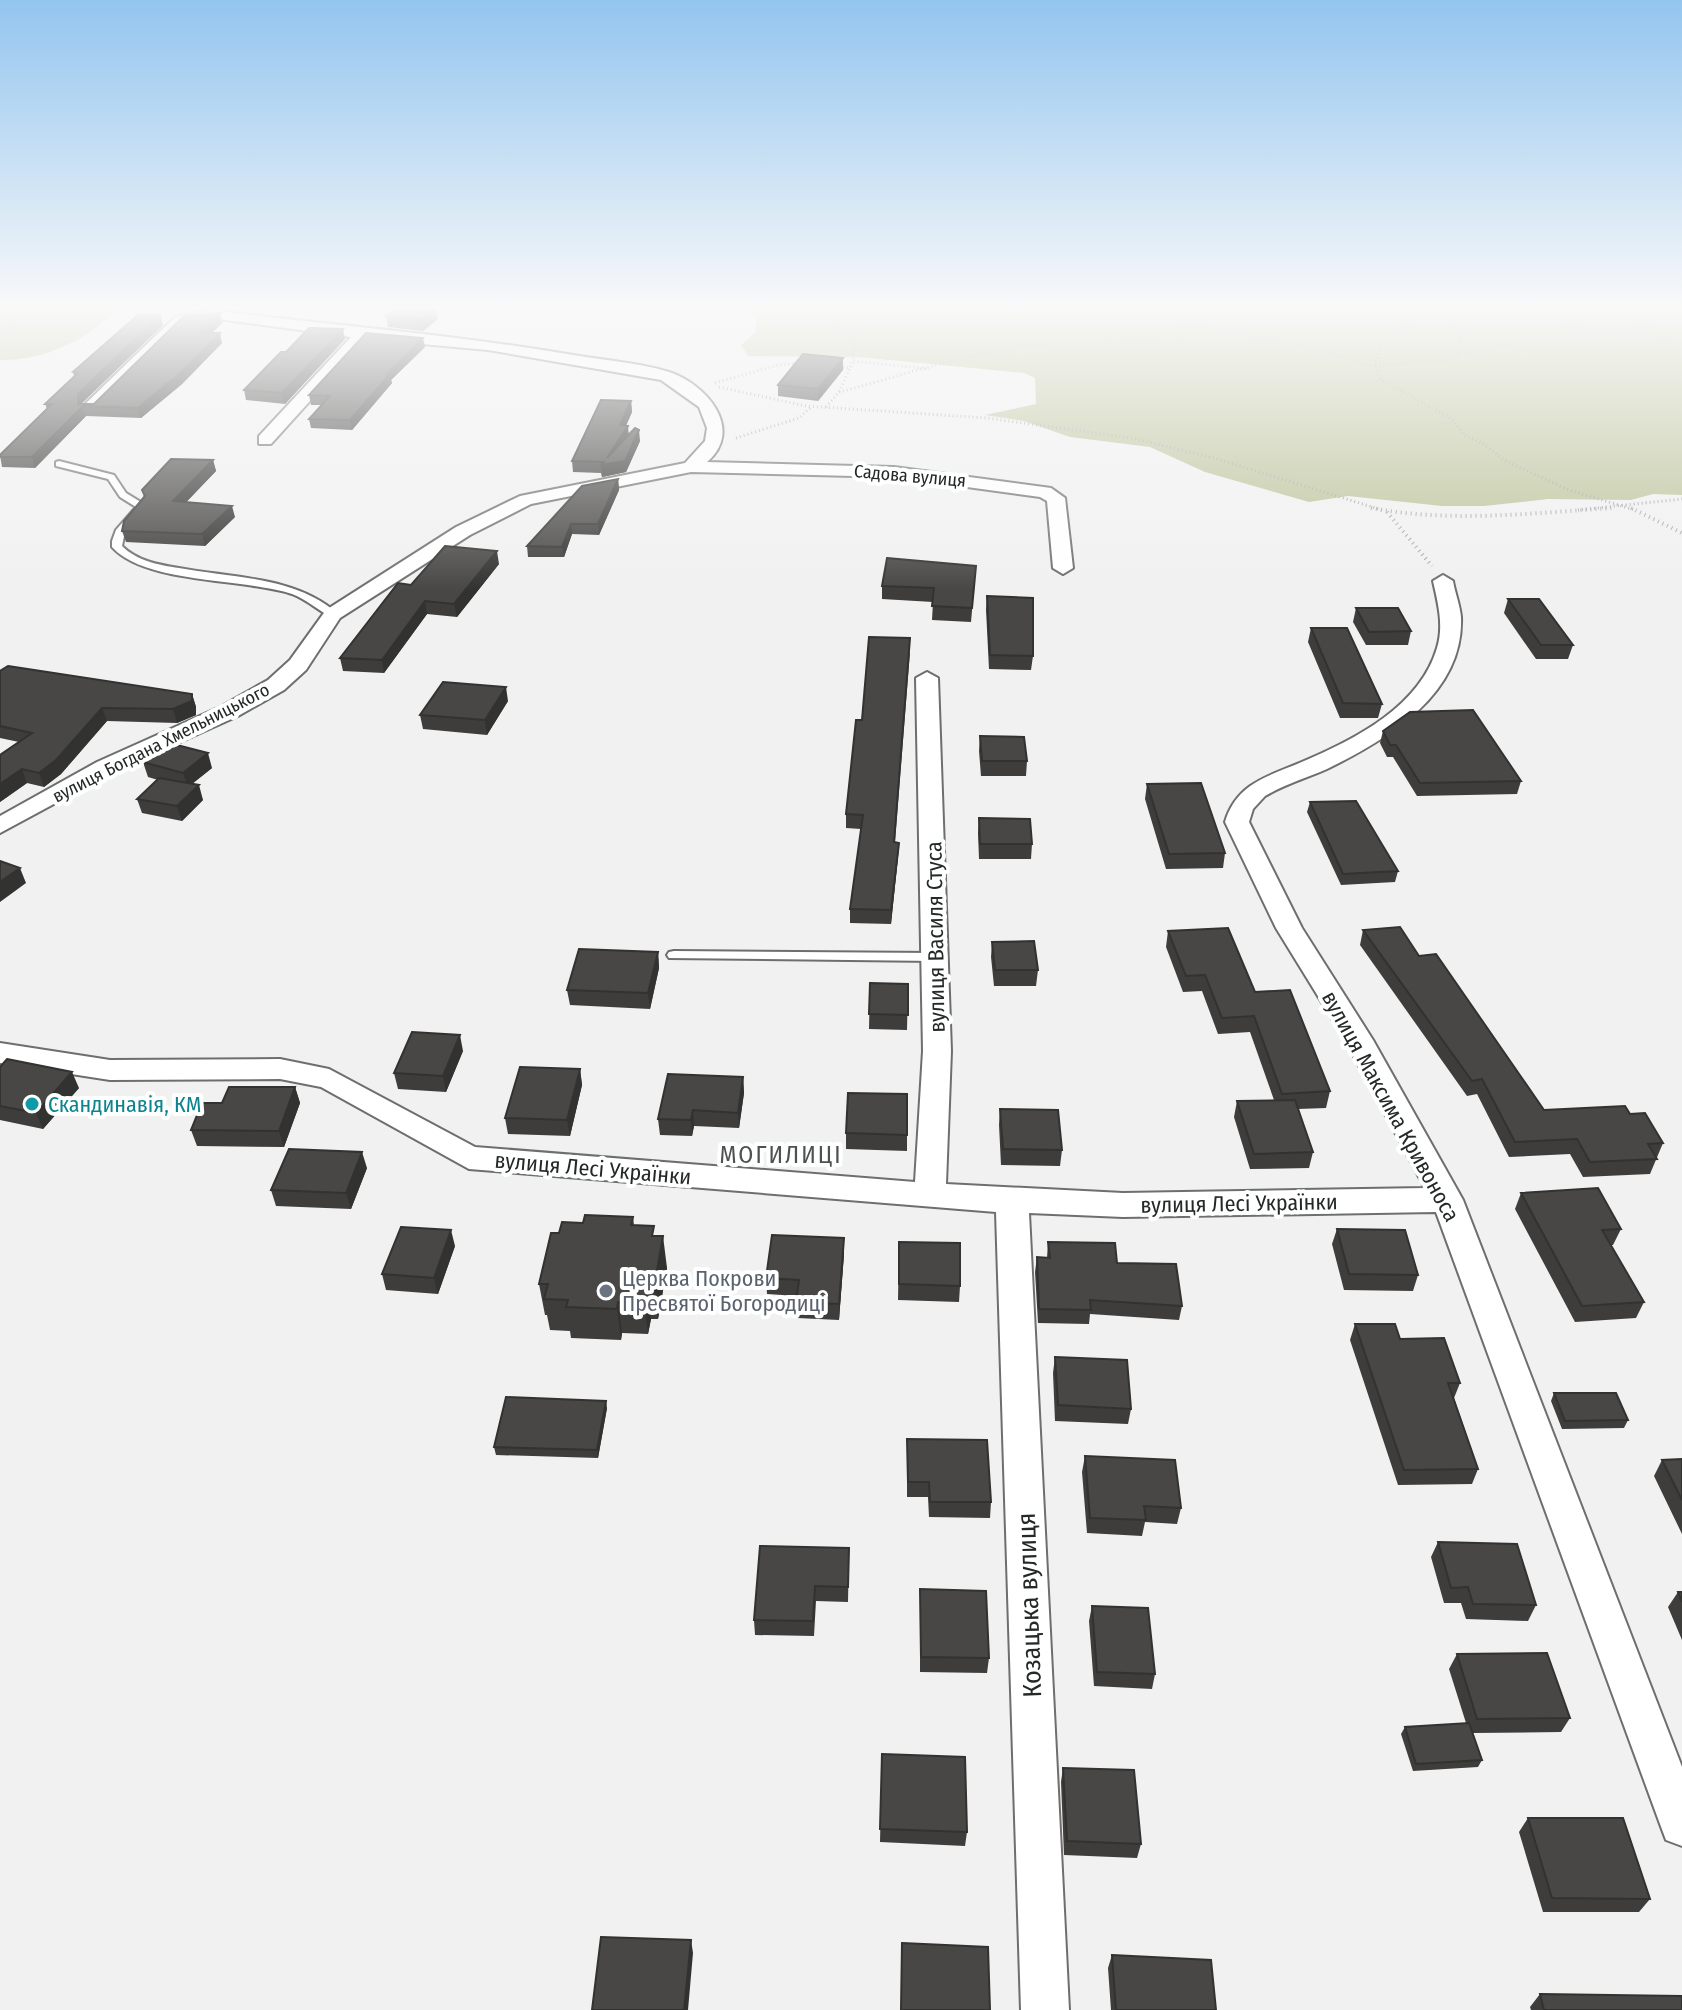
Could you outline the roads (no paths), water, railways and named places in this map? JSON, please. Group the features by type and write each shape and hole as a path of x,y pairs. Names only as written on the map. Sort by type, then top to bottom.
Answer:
{"street":[{"path":"89,409 94,404"},
{"path":"265,440 298,404"},
{"path":"691,467 712,447 717,429 703,404"},
{"name":"Садова вулиця","path":"691,467 894,472 1045,492 1056,498 1063,568"},
{"name":"вулиця Богдана Хмельницького","path":"0,826 105,767 230,711 276,685 298,665 333,614 463,531 526,500 691,467"},
{"name":"вулиця Максима Кривоноса","path":"1443,581 1453,609 1450,651 1424,695 1385,729 1314,766 1272,781 1248,796 1239,806 1237,822 1289,928 1359,1040 1447,1200 1682,1824"},
{"name":"вулиця Василя Стуса","path":"927,678 937,1051 930,1197"},
{"name":"вулиця Лесі Українки","path":"0,1053 110,1070 280,1069 329,1079 469,1158 930,1197 1012,1201 1123,1205 1447,1200"},
{"name":"Козацька вулиця","path":"1012,1201 1045,2010"}],"lane":[{"path":"59,464 111,477 123,495 141,506 117,537 116,545 123,556 147,565 296,592 333,614"},
{"path":"674,955 936,957"}],"place":[{"name":"Скандинавія, КМ","path":"32,1104"},
{"name":"Церква Покрови Пресвятої Богородиці","path":"606,1291"}],"district":[{"name":"МОГИЛИЦІ","path":"781,1155"}]}
